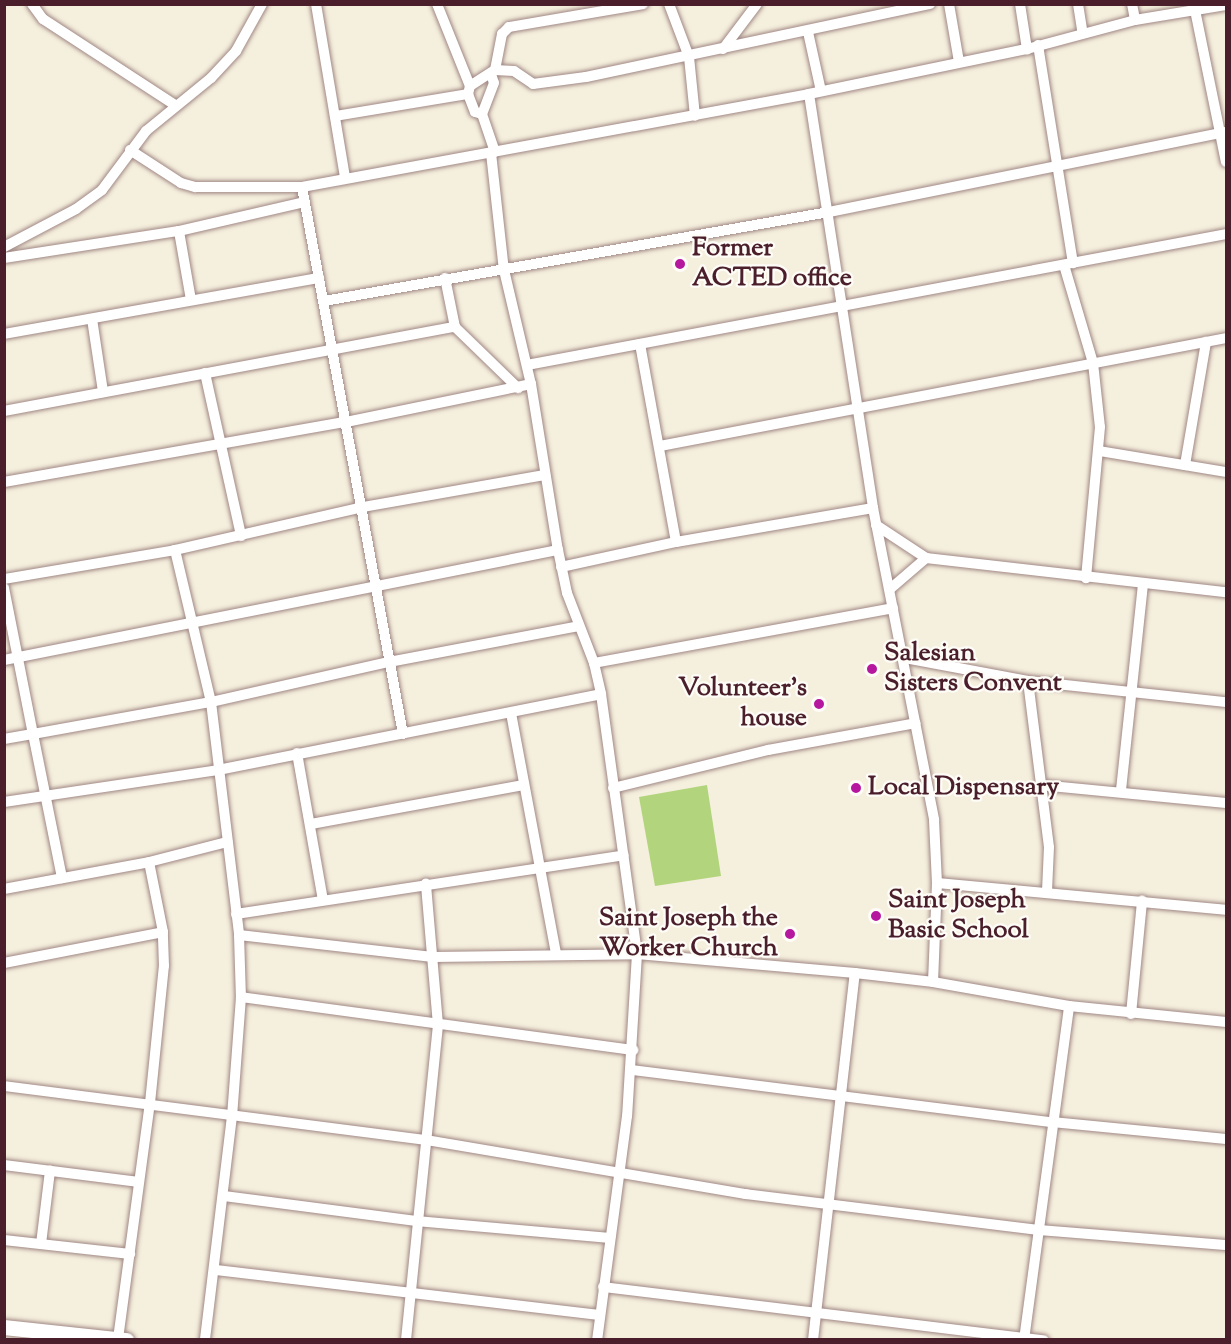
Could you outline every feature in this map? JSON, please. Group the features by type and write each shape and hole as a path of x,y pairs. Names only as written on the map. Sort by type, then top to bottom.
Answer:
{"street":[{"path":"32,4 43,19 175,105"},
{"path":"4,247 93,196 130,150 175,105 211,78 236,51 262,4"},
{"path":"316,4 345,177"},
{"path":"437,4 476,112 482,114"},
{"path":"597,1340 632,1070 638,954 601,694 594,663 579,626 561,567 531,384 504,270 493,152 482,114 494,83 493,72 502,34 509,27 643,4"},
{"path":"669,4 689,57 695,116"},
{"path":"723,49 757,4"},
{"path":"335,116 469,90 493,72 514,71 533,84 689,57 930,4"},
{"path":"949,4 959,62"},
{"path":"1020,4 1033,47 1057,166 1068,264 1093,363 1099,451 1086,578"},
{"path":"1078,4 1083,34"},
{"path":"1132,4 1135,20"},
{"path":"130,150 181,183 195,187 302,187 345,177 809,94 1033,47 1135,20 1188,9 1227,5"},
{"path":"1188,9 1223,132 1227,162"},
{"path":"808,32 821,91"},
{"path":"809,94 873,508 934,820 938,883 933,982"},
{"path":"324,301 829,212 1223,132"},
{"path":"302,187 363,507 403,734"},
{"path":"4,258 179,231 305,202"},
{"path":"179,231 191,300"},
{"path":"527,365 1227,234"},
{"path":"4,334 319,278"},
{"path":"445,278 455,327 518,388"},
{"path":"92,319 103,392"},
{"path":"4,411 455,327"},
{"path":"660,446 1227,338"},
{"path":"1185,465 1206,342"},
{"path":"640,344 676,542"},
{"path":"205,373 241,536"},
{"path":"4,482 220,446 531,384"},
{"path":"1099,451 1227,472"},
{"path":"4,579 174,550 363,507 545,475"},
{"path":"561,567 676,542 873,508"},
{"path":"876,525 926,558 1086,578 1227,592"},
{"path":"174,550 212,702 226,842 239,935 241,997 232,1116 216,1270 205,1340"},
{"path":"4,660 558,550"},
{"path":"890,589 926,558"},
{"path":"1120,790 1143,584"},
{"path":"4,588 62,878"},
{"path":"594,663 893,608"},
{"path":"4,739 212,702 389,662 579,626"},
{"path":"904,658 1028,681 1132,689 1227,702"},
{"path":"1028,681 1049,847 1047,891"},
{"path":"4,802 218,770 297,753 511,714 601,694"},
{"path":"511,714 556,954"},
{"path":"613,788 768,750 916,723"},
{"path":"297,753 323,900"},
{"path":"311,824 523,785"},
{"path":"1040,785 1120,790 1227,803"},
{"path":"4,889 149,862 226,842"},
{"path":"236,914 624,855"},
{"path":"4,1327 122,1339 164,966 163,932 149,862"},
{"path":"938,883 1047,891 1227,910"},
{"path":"406,1340 412,1293 416,1221 438,1025 426,884"},
{"path":"1131,1014 1142,901"},
{"path":"4,963 163,932"},
{"path":"239,935 433,957 638,954 855,973 933,982 1068,1006 1227,1022"},
{"path":"813,1340 855,973"},
{"path":"241,997 633,1050"},
{"path":"1024,1339 1068,1006"},
{"path":"632,1070 842,1094 1052,1122 1227,1139"},
{"path":"4,1086 426,1140 620,1175 1038,1230 1227,1245"},
{"path":"4,1165 139,1182"},
{"path":"41,1244 50,1171"},
{"path":"224,1196 416,1221 610,1238"},
{"path":"4,1240 130,1254"},
{"path":"216,1270 599,1315"},
{"path":"603,1287 1044,1340"}],"green space":[{"path":"707,785 721,876 655,886 639,797"}],"place":[{"name":"Former ACTED office","path":"680,264"},
{"name":"Salesian Sisters Convent","path":"872,669"},
{"name":"Volunteer's house","path":"819,704"},
{"name":"Local Dispensary","path":"856,788"},
{"name":"Saint Joseph Basic School","path":"876,916"},
{"name":"Saint Joseph the Worker Church","path":"790,934"}]}
